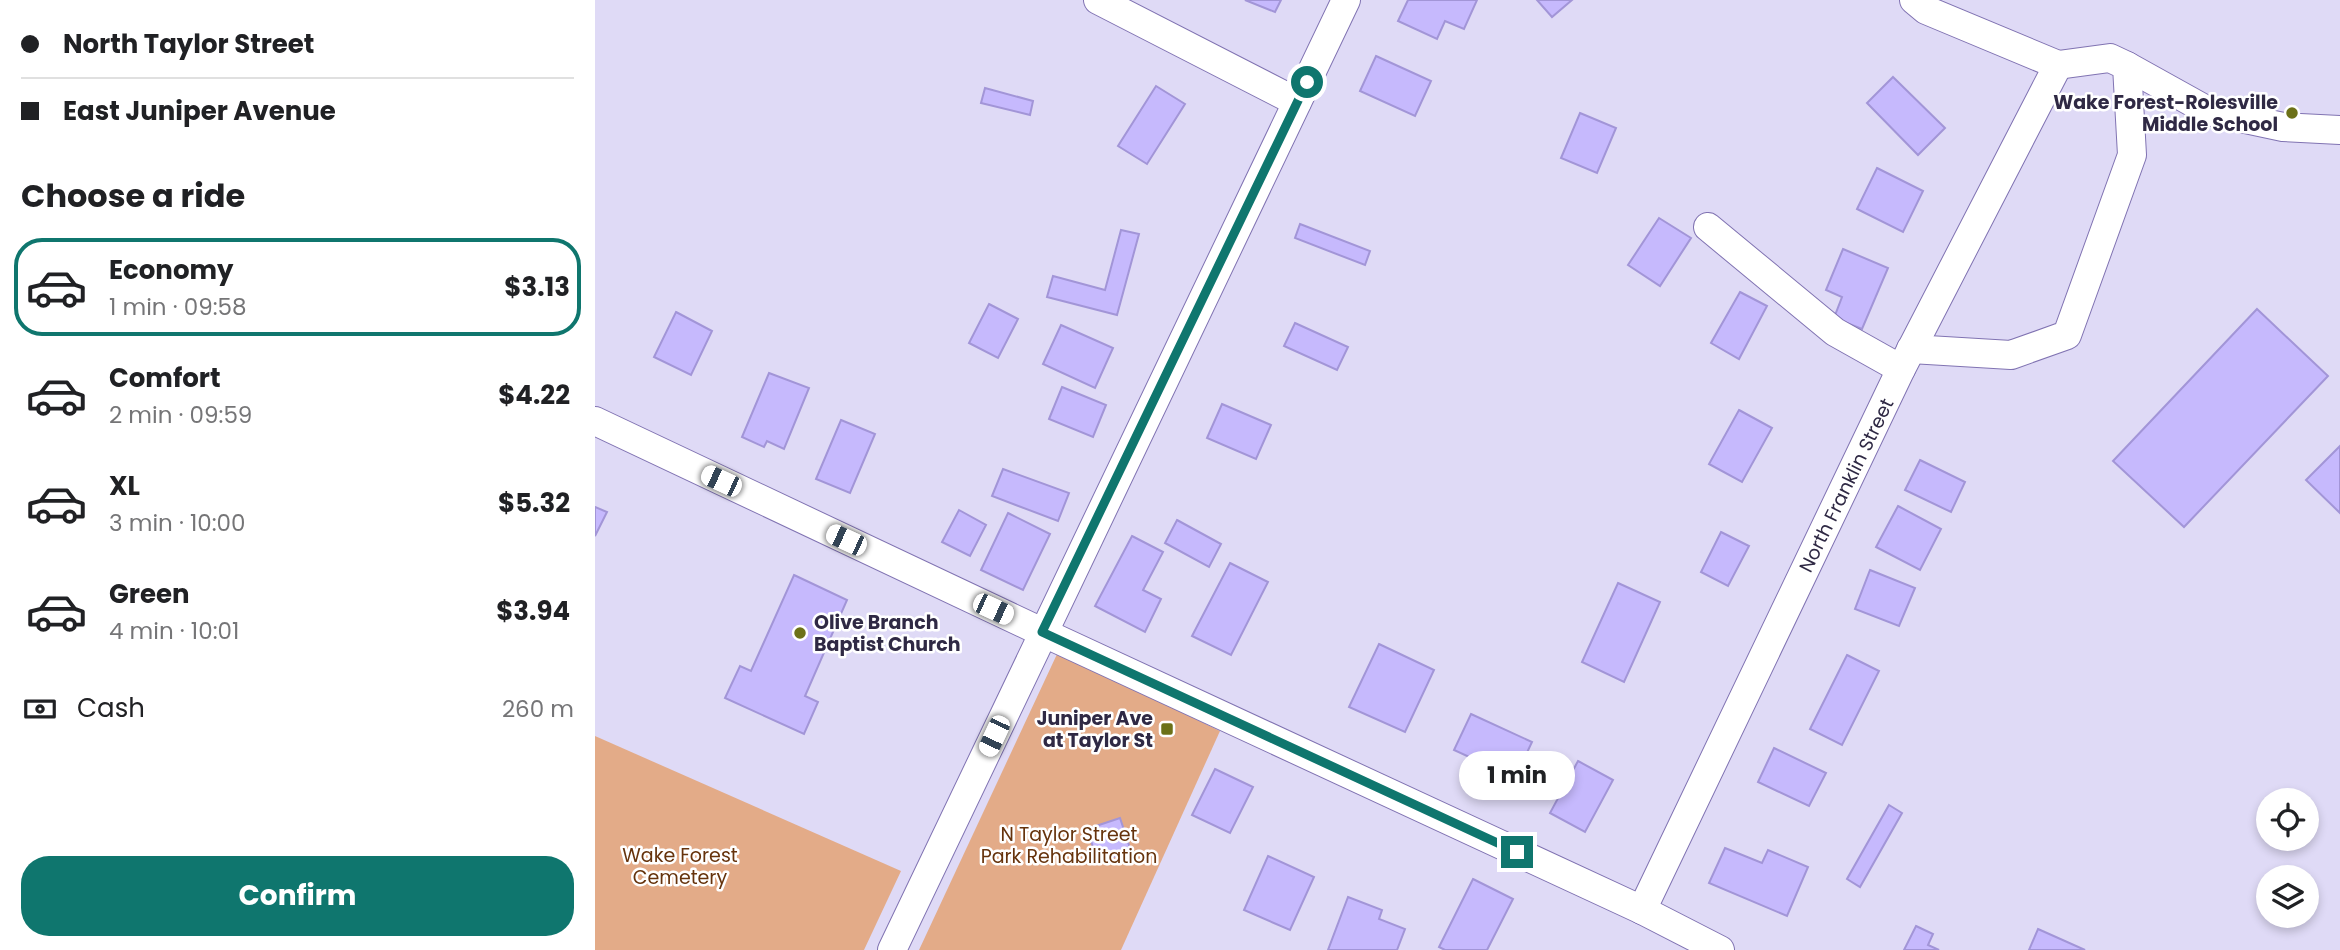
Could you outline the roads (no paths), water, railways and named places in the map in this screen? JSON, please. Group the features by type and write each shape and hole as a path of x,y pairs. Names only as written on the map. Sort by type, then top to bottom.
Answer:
{"street":[{"path":"1098,0 1297,102"},
{"path":"892,950 1346,0"},
{"path":"1914,0 1926,10 2058,65 2110,58 2208,111 2283,127 2340,130"},
{"name":"North Franklin Street","path":"1642,910 1906,359 2058,65"},
{"path":"1708,227 1835,332 1906,359 2011,355 2067,335 2132,155 2127,66"},
{"path":"595,421 1642,910 1720,950"}],"place":[{"name":"Wake Forest-Rolesville Middle School","path":"2292,113"},
{"name":"Olive Branch Baptist Church","path":"800,633"},
{"name":"Juniper Ave at Taylor St","path":"1167,729"}],"park label":[{"name":"N Taylor Street Park Rehabilitation","path":"1069,845"},
{"name":"Wake Forest Cemetery","path":"680,866"}]}
